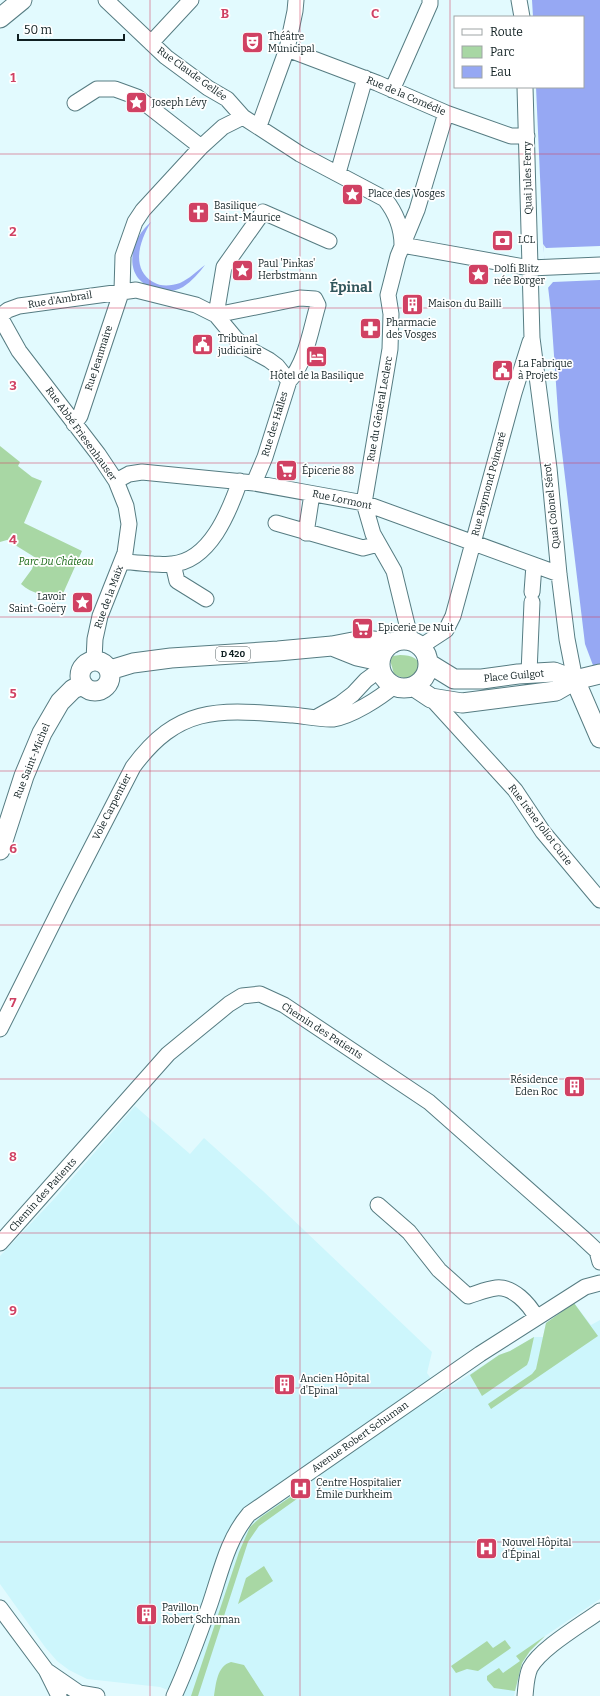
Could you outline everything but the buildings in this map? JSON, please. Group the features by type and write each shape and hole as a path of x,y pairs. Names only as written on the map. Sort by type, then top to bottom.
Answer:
{"main road":[{"path":"0,18 22,0"},
{"name":"D 420","path":"110,670 134,663 171,658 332,646 363,640 412,645"},
{"path":"412,645 424,677 413,686 400,688 394,686 388,682 380,665 384,651 412,645"},
{"name":"Place Guilgot","path":"412,645 454,679 482,679 529,673 554,672 575,680"},
{"name":"D 420","path":"332,646 380,665"},
{"path":"94,660 101,661 110,670 108,684 103,689 92,691 83,685 80,680 81,670 88,662 94,660"},
{"path":"575,680 599,674"},
{"name":"Place Guilgot","path":"431,698 462,703 556,691 575,680"},
{"name":"Quai Colonel Sérot","path":"575,680 600,738"},
{"name":"Rue Saint-Michel","path":"0,850 24,776 42,733 60,702 73,689 83,685"},
{"path":"413,686 431,698"}],"street":[{"name":"Rue Claude Gellée","path":"106,0 151,43 191,76 227,99 242,116 300,154 385,199 399,222 402,233 402,245"},
{"path":"151,43 191,0"},
{"path":"259,126 287,49 296,0"},
{"path":"392,90 430,4 430,0"},
{"path":"519,0 522,16"},
{"name":"Rue de la Comédie","path":"287,49 365,78 446,113 511,136 527,136"},
{"path":"338,173 365,78"},
{"name":"Quai Jules Ferry","path":"525,88 530,268"},
{"path":"75,102 96,89 114,89 137,97 201,147"},
{"path":"446,113 417,210 402,245 530,268 600,265"},
{"name":"Rue Jeanmaire","path":"74,424 80,416 122,290 123,256 135,222 143,210 201,147 222,127 242,116"},
{"path":"289,381 277,366 247,348 236,339 216,315 224,267 263,212 329,241"},
{"name":"Rue du Général Leclerc","path":"364,503 390,350 392,314 388,295 402,245"},
{"name":"Quai Colonel Sérot","path":"530,268 532,338 548,460 567,639 575,680"},
{"name":"Rue d'Ambrail","path":"0,317 8,310 19,306 122,290 136,290 189,303 216,315"},
{"name":"Rue des Halles","path":"216,315 300,298 315,299 318,305 301,363 296,374 289,381 265,457 247,482"},
{"name":"Rue Abbé Friesenhauser","path":"0,317 19,351 98,454 116,481 126,506 129,524 128,540 123,561"},
{"name":"Rue Raymond Poincaré","path":"412,645 446,630 453,616 514,393 532,338"},
{"name":"Rue Lormont","path":"116,481 129,474 142,472 247,482 364,503 559,574"},
{"name":"Rue de la Maix","path":"94,660 95,639 100,616 123,561 131,563 173,564 198,554 207,546 247,482"},
{"path":"306,533 312,494"},
{"path":"364,503 373,534 394,571 412,645"},
{"path":"276,523 306,533 363,548 378,544"},
{"path":"173,564 177,581 206,599"},
{"path":"529,673 534,565"},
{"path":"317,717 349,697 380,665"},
{"name":"Voie Carpentier","path":"0,1030 133,767 146,749 156,740 189,720 223,712 331,719 344,716 386,693 394,686"},
{"name":"Rue Irène Joliot Curie","path":"431,698 515,790 543,832 600,900"},
{"name":"Chemin des Patients","path":"0,1243 168,1054 229,1004 242,996 260,994 284,1005 429,1102 597,1251 600,1262"},
{"path":"378,1205 409,1232 439,1270 468,1296 498,1288 516,1294 536,1317"},
{"name":"Avenue Robert Schuman","path":"174,1696 204,1621 226,1550 238,1527 249,1514 536,1317 585,1287 600,1283"},
{"path":"0,1608 46,1670 59,1696"},
{"path":"525,1696 530,1669 536,1661 546,1650 600,1611"},
{"path":"46,1670 77,1694 97,1696"}],"shaded area":[{"name":"Centre Hospitalier Émile Durkheim","path":"135,1106 190,1154 204,1138 263,1191 432,1352 427,1373 441,1393 499,1355 510,1351 534,1337 543,1337 546,1323 574,1303 591,1325 600,1320 600,1599 545,1636 530,1651 522,1663 514,1696 183,1696 160,1687 87,1679 69,1670 57,1661 45,1647 0,1584 0,1256 55,1198"}],"green space":[{"name":"Parc Du Château","path":"0,446 20,462 18,466 32,477 42,481 24,523 82,551 61,598 35,592 21,584 32,569 36,558 7,540 0,542"},
{"path":"400,655 412,657 418,661 420,672 417,675 407,678 394,674 390,660 393,656"},
{"path":"574,1303 598,1336 491,1409 488,1404 532,1374 536,1369 546,1323"},
{"path":"534,1337 527,1365 482,1396 470,1375 499,1355 510,1351"},
{"path":"302,1489 308,1491 259,1526 248,1542 198,1696 191,1696 239,1552 250,1527 261,1517"},
{"path":"264,1566 273,1581 238,1604 246,1578"},
{"path":"545,1636 530,1651 522,1663 515,1691 494,1688 487,1680 487,1676 499,1668 503,1673 520,1661 516,1656"},
{"path":"505,1640 511,1648 478,1671 467,1669 456,1673 451,1666 487,1641 493,1648"},
{"path":"231,1662 244,1665 264,1696 214,1696 220,1671 226,1664"}],"water":[{"path":"532,0 600,0 600,684 585,644 559,427 551,312 543,244 536,88 584,88 584,16 533,16"},
{"path":"151,222 143,237 139,254 139,262 141,269 153,282 166,286 180,283 205,265 192,280 180,289 164,291 146,285 138,278 134,269 132,260 137,239"}],"pier":[{"path":"543,244 546,248 600,246 600,280 553,282 547,289"}],"place":[{"name":"Théâtre Municipal","path":"253,43"},
{"name":"Joseph Lévy","path":"137,103"},
{"name":"Place des Vosges","path":"352,194"},
{"name":"Basilique Saint-Maurice","path":"198,212"},
{"name":"LCL","path":"503,240"},
{"name":"Paul 'Pinkas' Herbstmann","path":"242,270"},
{"name":"Dolfi Blitz née Borger","path":"479,275"},
{"name":"Maison du Bailli","path":"413,304"},
{"name":"Pharmacie des Vosges","path":"370,329"},
{"name":"Tribunal judiciaire","path":"202,345"},
{"name":"Hôtel de la Basilique","path":"317,356"},
{"name":"La Fabrique à Projets","path":"502,370"},
{"name":"Épicerie 88","path":"287,471"},
{"name":"Lavoir Saint-Goëry","path":"82,603"},
{"name":"Epicerie De Nuit","path":"362,628"},
{"name":"Résidence Eden Roc","path":"574,1086"},
{"name":"Ancien Hôpital d'Epinal","path":"285,1385"},
{"name":"Centre Hospitalier Émile Durkheim","path":"300,1489"},
{"name":"Nouvel Hôpital d'Épinal","path":"486,1549"},
{"name":"Pavillon Robert Schuman","path":"147,1614"}],"district":[{"name":"Épinal","path":"351,287"}]}
